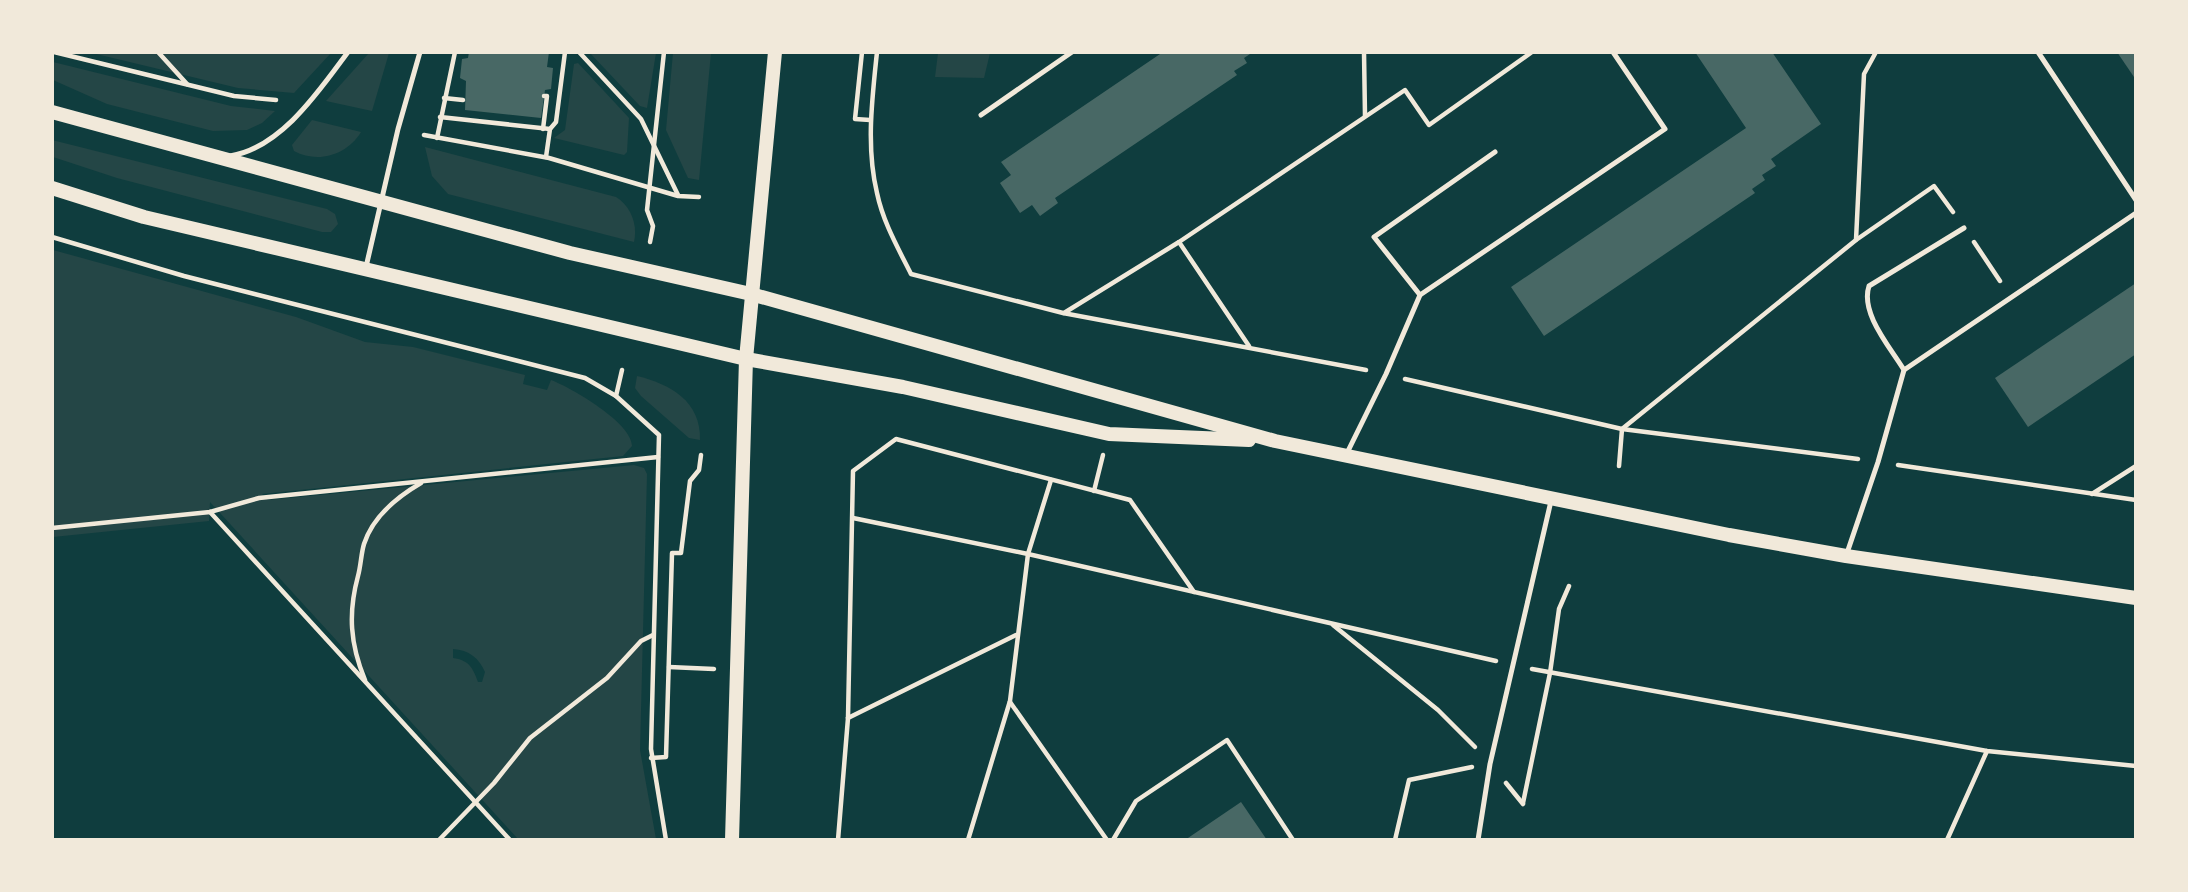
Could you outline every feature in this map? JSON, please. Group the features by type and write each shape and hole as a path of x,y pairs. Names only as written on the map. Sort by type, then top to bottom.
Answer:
{"main road":[{"path":"732,839 746,359 775,52"},
{"path":"52,112 188,152 570,253 751,294 1275,441 1551,499 1846,556 2136,598"},
{"path":"52,188 144,217 746,359 903,387 1109,434 1275,441"}],"lane":[{"path":"366,268 420,52"},
{"path":"981,115 1072,52"},
{"path":"1345,456 1386,374 1420,295 1665,129 1613,52"},
{"path":"2038,52 2136,200"},
{"path":"188,152 225,157 239,155 265,144 287,124 348,53"},
{"path":"1420,295 1374,237 1495,152"},
{"path":"1846,556 1878,462 1904,370 2136,214"},
{"path":"1904,370 1868,309 1865,297 1869,286 1964,228"},
{"path":"1478,839 1490,764 1551,499"}],"path":[{"path":"54,52 234,96 276,100"},
{"path":"158,52 188,85"},
{"path":"437,138 455,52"},
{"path":"546,157 550,129 556,122 565,52"},
{"path":"579,52 641,119 678,196"},
{"path":"650,242 653,226 647,209 664,52"},
{"path":"862,52 855,119 870,120"},
{"path":"877,52 870,120 877,194 911,274 1063,313 1386,374 1622,429 1878,462 2136,500"},
{"path":"1364,52 1365,117"},
{"path":"1063,313 1179,242 1405,90 1429,125 1532,52"},
{"path":"1856,240 1864,74 1876,52"},
{"path":"543,129 547,96 544,96"},
{"path":"444,98 463,100"},
{"path":"440,117 550,129"},
{"path":"424,135 546,157 678,196 699,197"},
{"path":"1619,466 1622,429 1856,240 1934,186 2012,298"},
{"path":"52,237 184,276 585,378 616,396 659,435 651,758 666,839"},
{"path":"1179,242 1250,347"},
{"path":"616,396 622,370"},
{"path":"1094,491 1109,434"},
{"path":"838,839 848,718 853,471 897,439 1130,500 1194,592"},
{"path":"651,758 666,757 672,553 681,553 690,481 699,470 701,455"},
{"path":"52,528 210,512 259,498 658,457"},
{"path":"2092,494 2136,466"},
{"path":"968,839 1010,701 1028,554 1051,480"},
{"path":"367,683 356,657 350,628 353,595 363,546 369,532 394,500 425,481"},
{"path":"210,512 510,839"},
{"path":"853,518 1028,554 1550,673 1987,751 2136,766"},
{"path":"1329,623 1438,710 1490,764 1523,804 1550,673 1559,609 1569,586"},
{"path":"439,839 476,803 530,738 607,678 641,641 653,635"},
{"path":"848,718 1016,635"},
{"path":"669,667 737,669"},
{"path":"1010,701 1107,839"},
{"path":"1113,839 1136,801 1227,740 1293,839"},
{"path":"1947,839 1987,751"},
{"path":"1395,839 1409,780 1490,764"}],"shaded area":[{"path":"92,53 331,53 294,93 238,88"},
{"path":"369,53 389,53 372,111 326,101"},
{"path":"590,53 656,53 647,108 640,106"},
{"path":"673,53 711,53 699,180 688,178 666,130"},
{"path":"938,53 990,53 984,78 935,77"},
{"path":"53,62 231,106 275,111 262,123 247,130 213,131 107,104 53,80"},
{"path":"578,63 629,118 627,152 624,155 554,138 565,130 574,64"},
{"path":"312,120 361,132 340,152 322,157 303,155 294,151 292,145"},
{"path":"52,140 327,209 335,214 338,224 331,232 322,232 117,178 53,157"},
{"path":"425,147 616,197 626,205 632,216 634,242 448,194 432,176"},
{"path":"53,250 296,317 365,342 413,347 525,375 523,384 547,390 551,380 561,384 599,407 622,427 632,446 623,456 262,494 268,500 634,465 644,468 647,474 640,750 656,839 518,839 210,502 209,521 53,537","holes":["453,649 469,653 480,663 485,672 482,682 478,682 467,663 453,658"]},
{"path":"637,376 672,389 681,396 695,415 700,440 689,438 641,396 635,388"}],"building":[{"path":"469,52 549,52 547,67 553,68 551,89 545,90 541,118 465,110 466,81 460,78 462,59 468,58"},
{"path":"1163,52 1253,52 1244,58 1247,63 1234,71 1237,75 1055,198 1058,203 1040,216 1032,205 1020,213 1000,183 1011,175 1001,162"},
{"path":"1695,52 1772,52 1821,124 1771,159 1776,166 1762,175 1765,180 1752,189 1755,193 1544,336 1511,287 1746,128"},
{"path":"2117,52 2136,52 2136,80"},
{"path":"2136,283 2136,354 2028,427 1995,378"},
{"path":"1241,802 1267,840 1185,840"}]}
